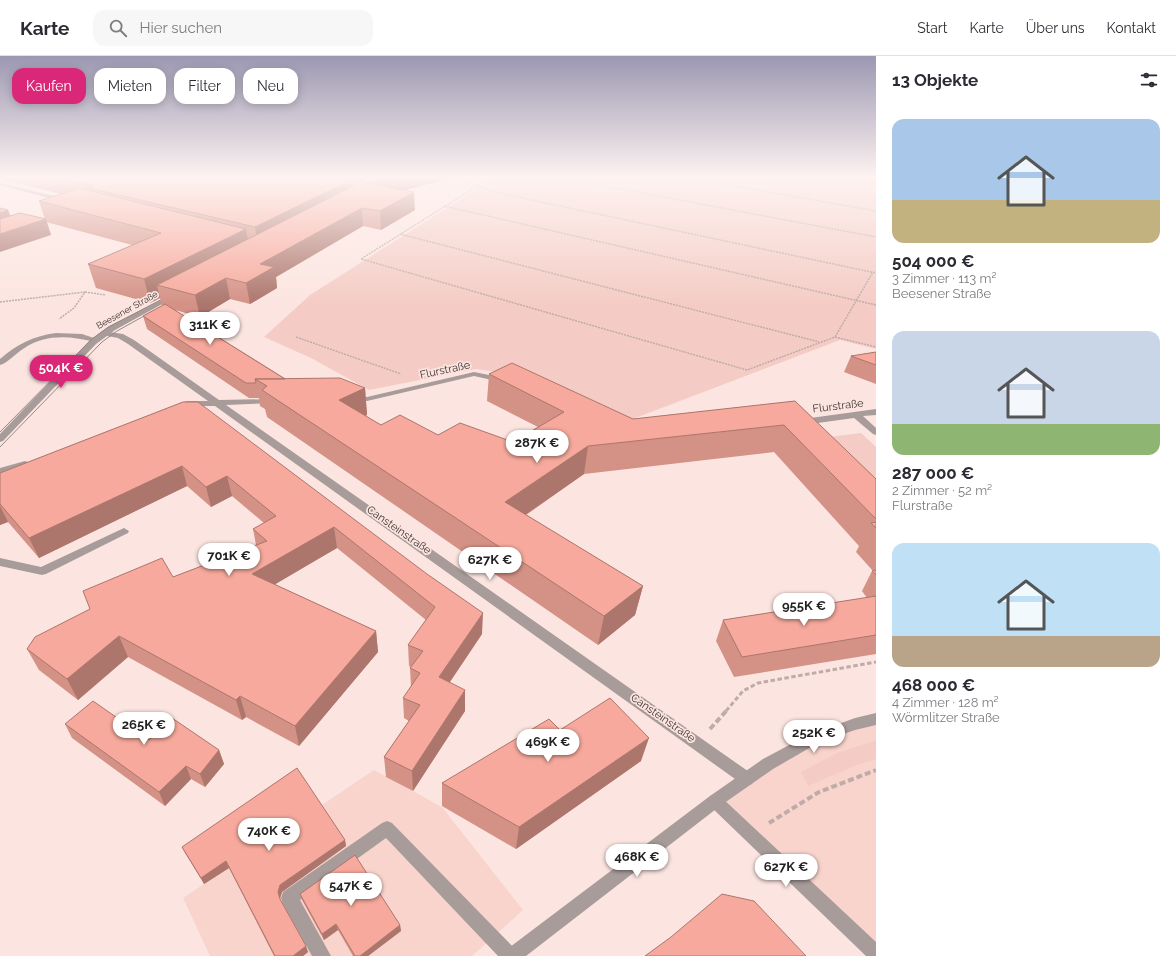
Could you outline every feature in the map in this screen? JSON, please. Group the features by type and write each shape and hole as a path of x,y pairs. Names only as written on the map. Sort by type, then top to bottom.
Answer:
{"street":[{"name":"Beesener Straße","path":"0,439 96,340 105,333 183,291"},
{"name":"Cansteinstraße","path":"105,333 128,339 220,403 698,743 746,779"},
{"path":"0,363 19,346 40,338 56,335 74,335 96,340"},
{"name":"Flurstraße","path":"344,399 367,398 474,374 497,378 511,385"},
{"path":"180,406 188,403 282,401"},
{"name":"Flurstraße","path":"809,433 794,423 876,412"},
{"path":"856,415 876,432"},
{"path":"0,471 34,461"},
{"path":"0,562 42,571 124,531"},
{"path":"322,956 289,898 387,828 511,956 715,801 768,764 813,739 876,719"},
{"path":"715,801 876,954"}],"path":[{"path":"421,220 361,259 747,370 835,337 876,347"},
{"path":"504,220 876,305"},
{"path":"626,220 876,273"},
{"path":"786,220 876,237"},
{"path":"399,234 820,342"},
{"path":"835,337 873,272"},
{"path":"40,338 42,332 74,308 85,292"},
{"path":"0,302 14,299 85,292 106,295"},
{"path":"296,336 432,384"},
{"path":"698,743 743,691 758,683 876,662"},
{"path":"750,835 819,792 876,770"}],"shaded area":[{"path":"428,220 876,220 876,349 840,340 617,425 496,372 476,369 369,390 311,358 264,337 310,295"},
{"path":"861,433 876,447 876,489 821,438"},
{"path":"876,719 876,954 715,801 768,764"},
{"path":"876,740 876,759 857,765 808,786 801,772 837,753"},
{"path":"374,770 442,807 523,910 472,956 210,956 183,898"}],"building":[{"path":"0,220 43,220 0,234"},
{"path":"111,220 209,220 246,229 144,279 88,264 161,233"},
{"path":"225,220 269,220 255,227"},
{"path":"286,220 340,220 260,264 274,267 246,283 226,278 195,295 157,285"},
{"path":"165,304 285,379 255,379 256,383 246,383 143,316"},
{"path":"876,352 876,365 851,356"},
{"path":"512,363 633,419 795,401 876,479 876,519 784,425 588,446 505,502 643,586 604,616 262,390 267,386 255,379 340,378 365,388 339,400 381,425 400,415 438,435 460,423 513,442 564,412 489,374"},
{"path":"183,402 198,402 427,574 483,613 439,677 465,690 412,771 384,757 420,705 403,698 420,673 410,668 423,651 408,645 435,607 334,527 252,574 376,631 295,726 240,696 236,700 119,636 67,679 27,649 35,637 90,609 83,591 162,558 173,577 267,541 253,529 276,516 227,476 206,487 182,466 29,538 0,504 0,473"},
{"path":"876,522 876,528 871,523"},
{"path":"876,596 876,635 742,657 723,620"},
{"path":"610,698 649,738 519,827 442,783 549,719 560,730"},
{"path":"93,701 149,740 172,718 219,750 200,774 186,766 159,792 65,724"},
{"path":"297,768 345,840 280,885 278,892 280,899 306,946 293,956 275,956 226,861 201,878 182,847"},
{"path":"355,855 400,925 360,956 355,956 336,924 322,934 300,894"},
{"path":"722,894 754,901 806,956 645,956 671,937"}],"tram line":[{"path":"0,432 92,339 107,328 170,295"},
{"path":"0,447 102,342 117,331 153,311"}]}
